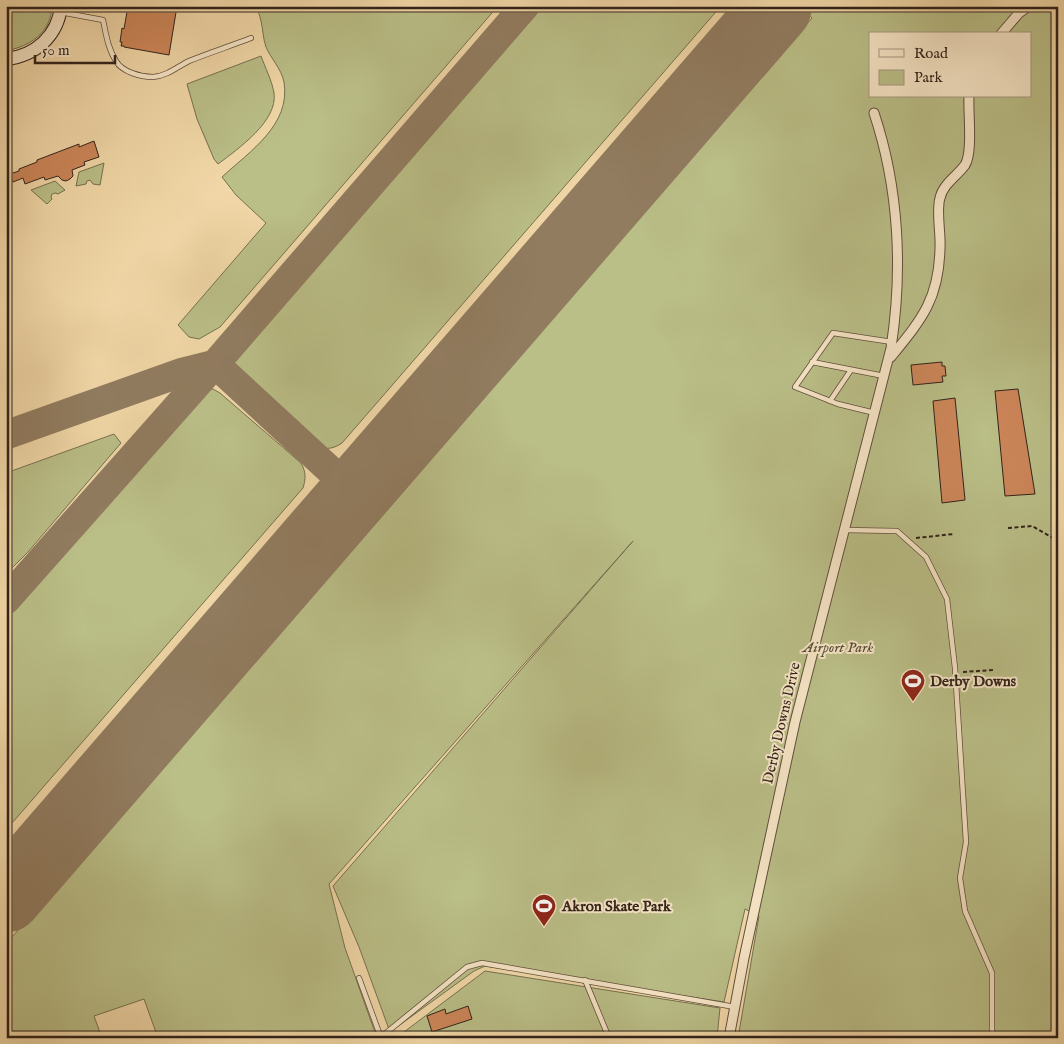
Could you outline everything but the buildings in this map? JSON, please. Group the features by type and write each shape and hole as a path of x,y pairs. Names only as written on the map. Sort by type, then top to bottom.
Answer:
{"main road":[{"path":"6,59 23,56 45,42 55,28 61,9"}],"street":[{"path":"1003,32 1018,13 1030,6"},
{"name":"Derby Downs Drive","path":"888,360 917,325 933,296 940,250 938,208 940,196 947,184 965,164 969,153 969,98"},
{"name":"Derby Downs Drive","path":"730,1038 780,788 818,629 892,342 897,270 895,209 886,151 874,113"}],"lane":[{"path":"61,9 103,20 109,45 116,62 123,69 136,75 154,77 172,72 188,62 251,38"},
{"path":"874,413 830,401 795,387 832,333 892,342"},
{"path":"812,362 884,376"},
{"path":"830,401 851,370"},
{"path":"843,530 897,531 926,557 947,599 955,672 966,842 960,878 965,911 992,973 992,1030 994,1038"},
{"path":"359,978 381,1037 467,967 482,963 735,1007"},
{"path":"585,980 610,1038"}],"path":[{"path":"1008,528 1032,526 1058,541"},
{"path":"955,672 993,670"}],"green space":[{"path":"6,6 52,6 48,24 38,37 23,46 6,51"},
{"path":"256,6 498,6 220,327 199,339 189,337 178,325 266,223 236,195 222,177 266,136 275,124 281,111 284,97 283,77 266,47 261,19"},
{"path":"534,6 721,6 342,443 331,448 317,446 240,378 232,368 233,355"},
{"name":"Airport Park","path":"797,6 1058,6 1058,1038 738,1038 759,916 745,909 724,1002 485,966 474,971 390,1032 359,947 333,886 633,541 329,884 345,948 377,1038 158,1038 144,999 94,1016 102,1038 6,1038 6,944 812,18"},
{"path":"261,56 274,93 274,103 270,114 246,142 218,164 214,159 197,119 187,84"},
{"path":"104,163 100,185 93,184 90,180 86,184 76,186 79,172"},
{"path":"55,181 65,190 58,194 52,194 52,199 47,204 31,190"},
{"path":"213,389 301,463 305,475 303,488 6,830 6,609 196,393"},
{"path":"114,434 121,443 28,552 12,568 6,570 6,473"},
{"path":"485,971 720,1008 717,1038 396,1038"}],"taxiway":[{"path":"6,600 215,364 525,6"},
{"path":"6,435 183,372 215,364 356,494"}],"runway":[{"path":"6,897 776,8"}],"place":[{"name":"Derby Downs","path":"913,702"},
{"name":"Akron Skate Park","path":"544,927"}]}
